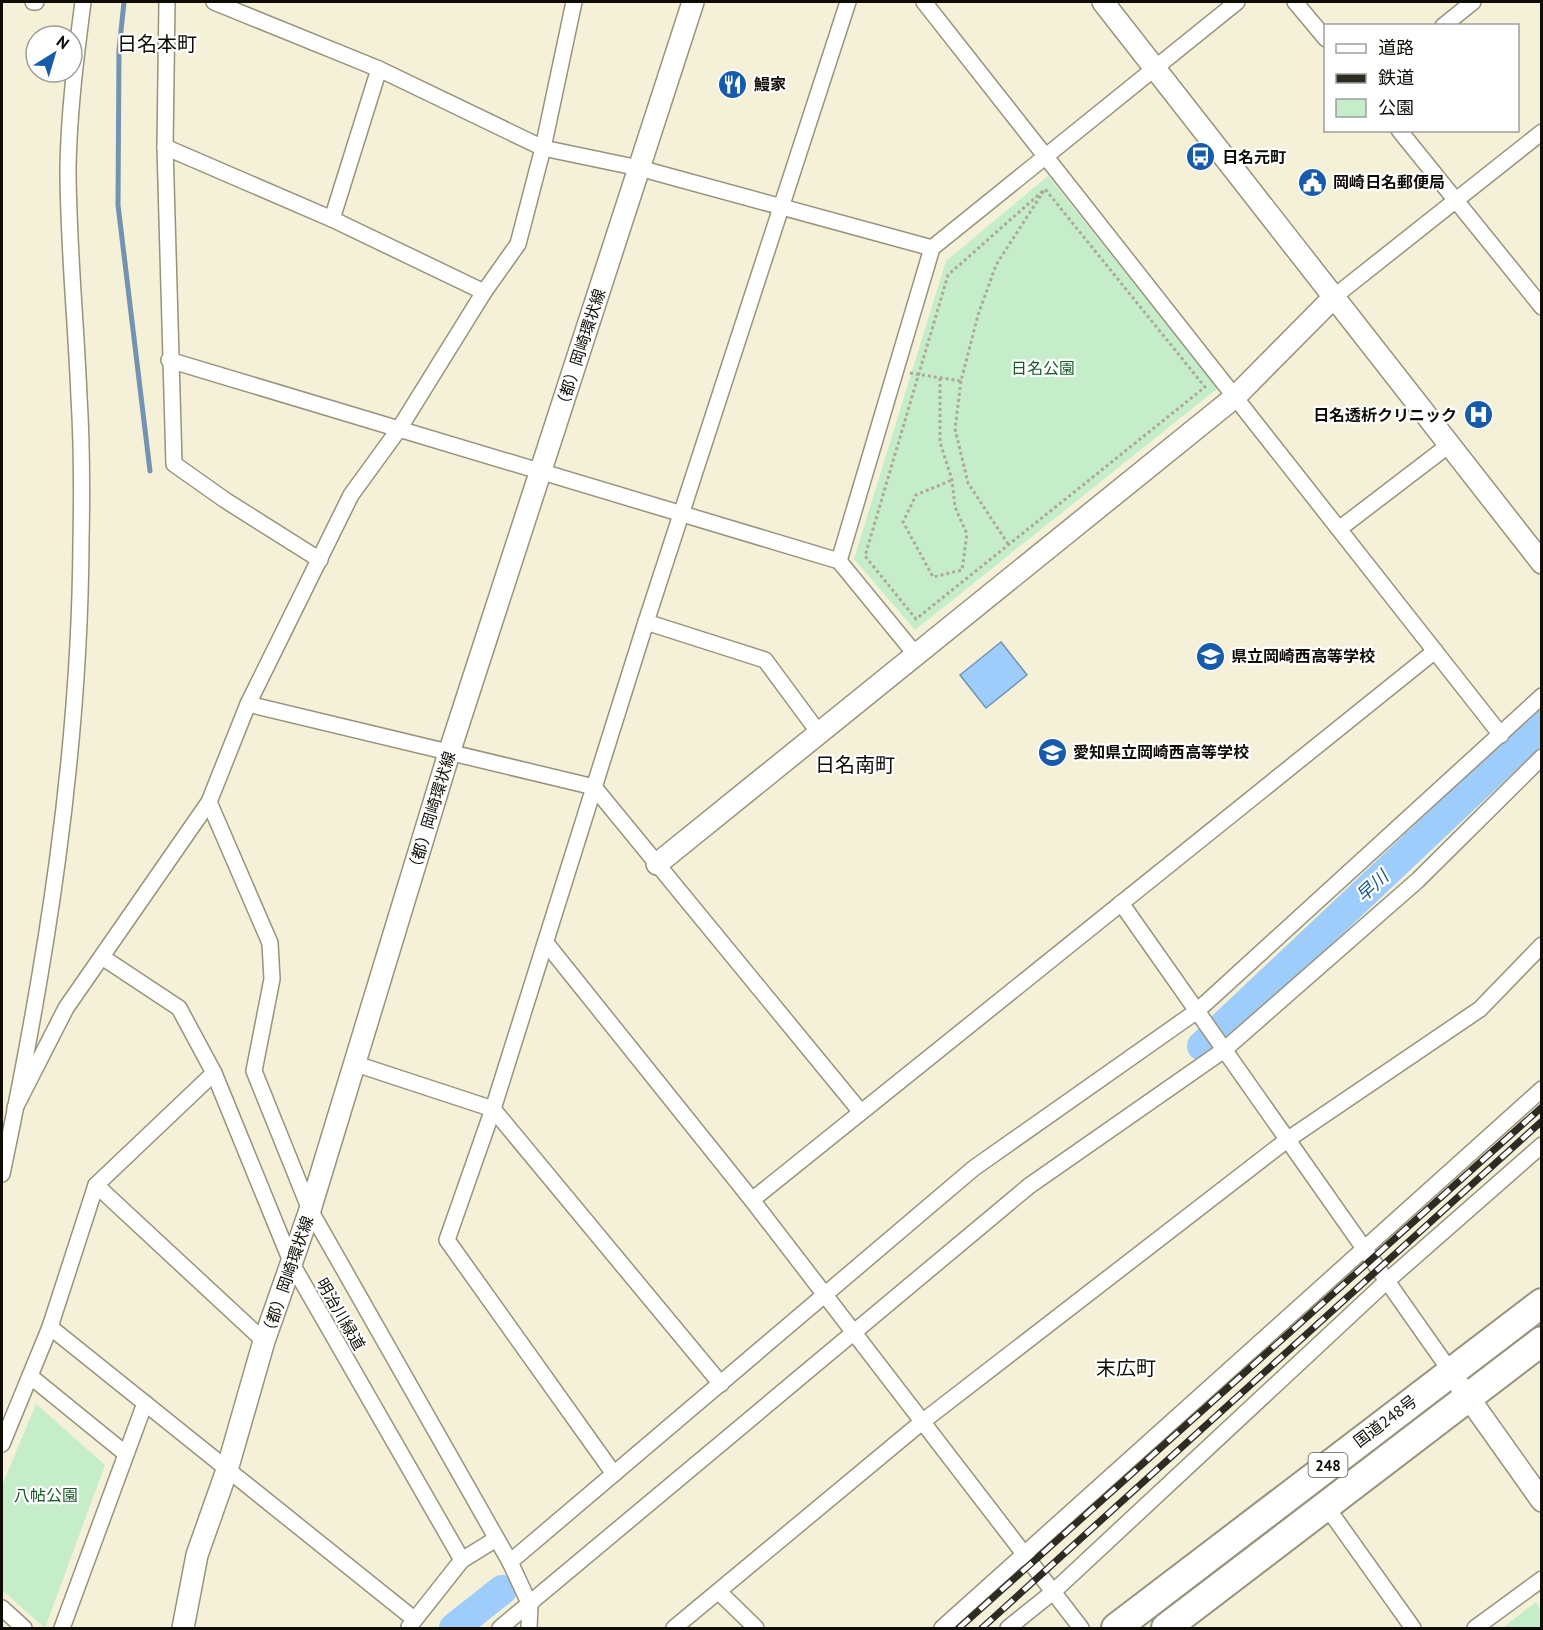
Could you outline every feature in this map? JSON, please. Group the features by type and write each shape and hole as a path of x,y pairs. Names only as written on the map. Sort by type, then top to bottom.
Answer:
{"highway":[{"name":"国道248号","path":"1116,1629 1542,1303"},
{"name":"国道248号","path":"1166,1629 1542,1341"}],"street":[{"path":"2,1173 33,1027 57,879 79,603 80,400 68,163 72,92 83,2"},
{"path":"167,2 165,147 169,360 174,464 225,500 320,560"},
{"path":"214,2 379,69 543,148 639,168 932,248"},
{"path":"15,1108 66,1008 209,801 248,704 351,495 399,429 484,292 518,244 543,148 574,2"},
{"name":"（都）岡崎環状線","path":"183,1629 197,1556 227,1470 264,1341 310,1210 450,750 693,2"},
{"path":"614,1474 447,1240 493,1109 646,622 848,2"},
{"path":"924,2 1501,735"},
{"path":"1103,2 1542,563"},
{"path":"839,561 932,248 1237,2"},
{"path":"1295,2 1324,37"},
{"path":"1446,24 1473,2"},
{"path":"332,219 379,69"},
{"path":"1401,132 1541,306"},
{"path":"657,864 1235,397 1335,296 1542,132"},
{"path":"165,147 332,219 484,292"},
{"path":"169,360 839,561 916,655"},
{"path":"1339,529 1449,444"},
{"path":"646,622 765,660 819,733"},
{"path":"752,1200 1435,651"},
{"path":"510,1562 974,1168 1197,1011 1542,696"},
{"path":"248,704 450,750 594,787 860,1111"},
{"path":"500,1629 1029,1186 1224,1050 1418,880 1542,757"},
{"name":"明治川緑道","path":"209,801 270,944 272,979 254,1071 310,1210 510,1562 530,1605"},
{"path":"1121,903 1542,1501"},
{"path":"546,944 752,1200 1081,1629"},
{"path":"674,1629 922,1422 1287,1140 1480,1009 1542,945"},
{"name":"明治川緑道","path":"102,957 179,1008 214,1073 292,1264 462,1560"},
{"path":"356,1064 493,1109 721,1384"},
{"path":"2,1444 50,1327 96,1185 214,1073"},
{"path":"942,1629 1542,1089"},
{"path":"1008,1629 1053,1592 1387,1281 1542,1145"},
{"path":"96,1185 264,1341"},
{"path":"50,1327 227,1470 411,1624 462,1560 496,1539"},
{"path":"30,1376 126,1454"},
{"path":"62,1629 145,1403"},
{"path":"1326,1506 1413,1629"},
{"path":"1475,1629 1542,1579"},
{"path":"718,1592 756,1629"},
{"path":"529,1629 530,1605"},
{"path":"2,1608 24,1629"}],"path":[{"path":"1008,544 968,483 955,429 961,381 978,315 996,265 1045,189"},
{"path":"1045,189 1205,387 916,619 865,556 948,275 1045,189"},
{"path":"897,371 961,381"},
{"path":"940,376 940,442 952,480 955,507 967,534 962,570 933,577 903,522 916,495 952,480"}],"green space":[{"name":"日名公園","path":"1048,176 1218,388 915,630 854,559 946,261"},
{"name":"八帖公園","path":"36,1404 105,1465 45,1628 2,1590 2,1486"},
{"path":"1536,1602 1541,1611 1541,1628 1502,1628"}],"water":[{"path":"1001,642 1027,675 986,708 960,675"}],"waterway":[{"path":"124,2 119,50 118,205 150,471"},
{"name":"早川","path":"1202,1046 1542,725"},
{"name":"早川","path":"454,1628 502,1590"}],"railway":[{"path":"959,1628 1542,1107"},
{"path":"982,1628 1542,1121"}],"place":[{"name":"鰻家","path":"733,84"},
{"name":"日名元町","path":"1201,157"},
{"name":"岡崎日名郵便局","path":"1312,182"},
{"name":"日名透析クリニック","path":"1478,415"},
{"name":"県立岡崎西高等学校","path":"1210,656"},
{"name":"愛知県立岡崎西高等学校","path":"1052,752"}],"district":[{"name":"日名本町","path":"157,44"},
{"name":"日名南町","path":"855,765"},
{"name":"末広町","path":"1126,1368"}]}
